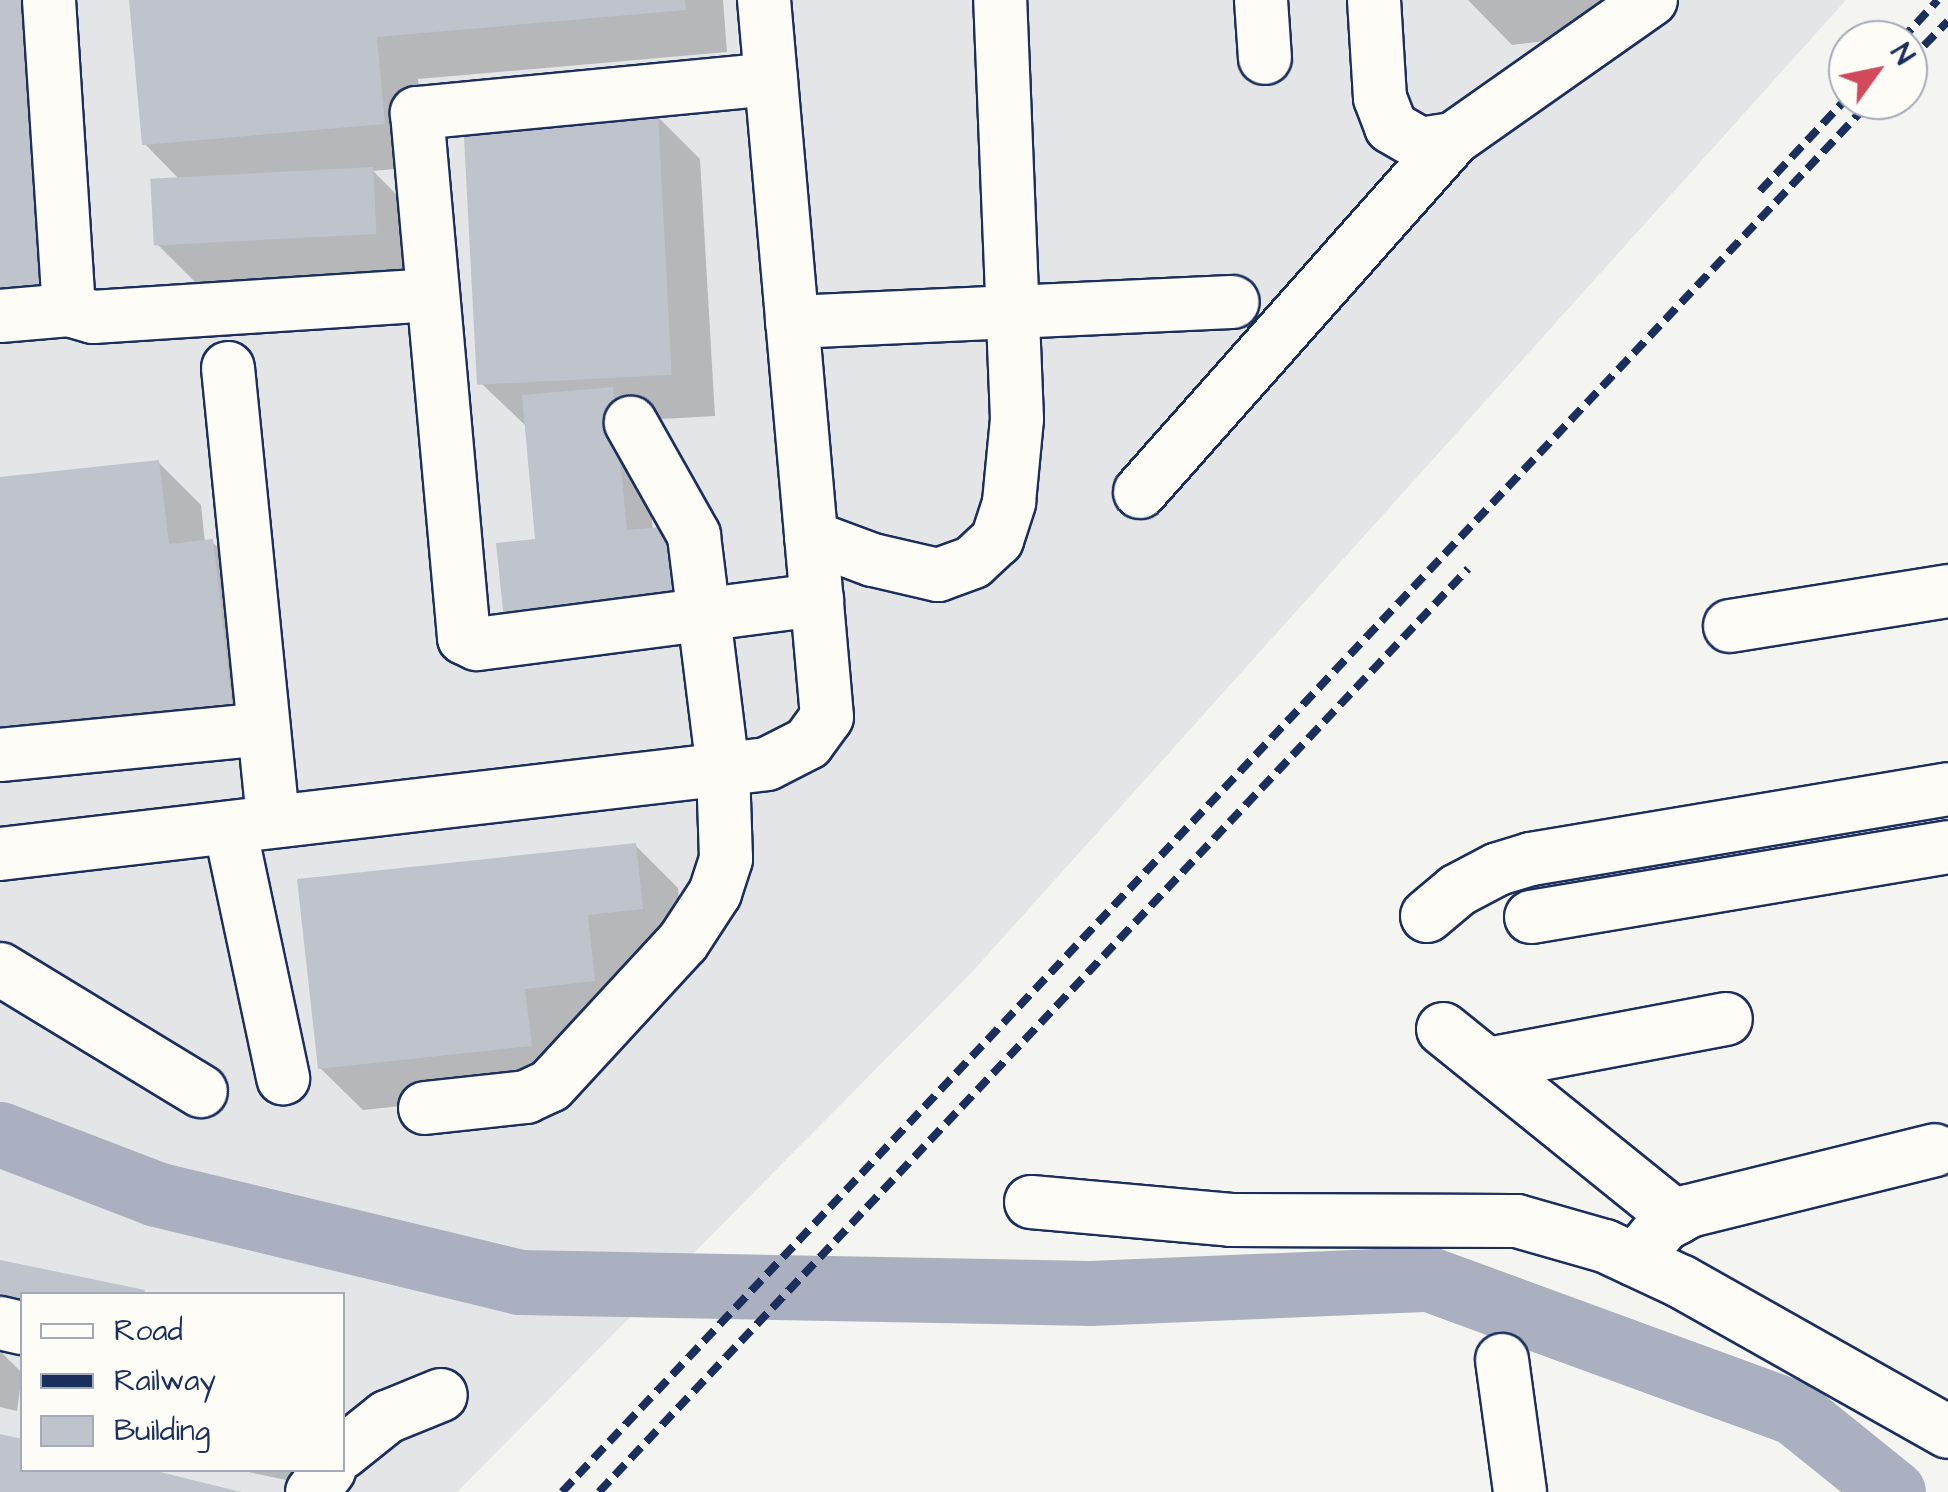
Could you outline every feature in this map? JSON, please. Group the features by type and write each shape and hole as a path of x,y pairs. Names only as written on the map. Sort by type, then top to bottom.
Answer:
{"street":[{"path":"50,0 69,310"},
{"path":"0,854 767,764 808,743 827,717 764,0"},
{"path":"811,537 874,560 938,575 973,562 996,540 1009,502 1017,419 1000,0"},
{"path":"1261,0 1265,58"},
{"path":"1374,0 1380,98 1391,127 1420,144 1454,139"},
{"path":"1140,492 1454,139 1651,0"},
{"path":"771,79 417,113 464,638 477,644 817,600"},
{"path":"0,316 69,310 93,317 405,297"},
{"path":"792,322 1233,302"},
{"path":"228,368 264,728 252,824 283,1078"},
{"path":"426,1108 526,1097 550,1086 684,942 715,893 726,859 723,769 694,535 630,423"},
{"path":"1730,626 1948,591"},
{"path":"0,755 264,728"},
{"path":"1427,916 1458,890 1498,868 1531,859 1948,789"},
{"path":"1530,917 1948,847"},
{"path":"0,969 201,1091"},
{"path":"1488,1064 1726,1019"},
{"path":"1444,1029 1677,1218"},
{"path":"1635,1260 1664,1225 1690,1211 1935,1150"},
{"path":"1031,1202 1231,1220 1517,1220 1605,1246 1682,1282 1948,1432"},
{"path":"1502,1360 1520,1492"},
{"path":"345,1451 388,1417 440,1395"},
{"path":"312,1492 327,1472"}],"shaded area":[{"path":"0,0 1846,0 972,972 457,1492 0,1492"}],"building":[{"path":"0,0 28,0 43,298 0,300"},
{"path":"129,0 685,0 686,10 377,37 385,124 142,145"},
{"path":"658,113 672,375 477,385 463,123"},
{"path":"373,167 377,234 154,246 150,179"},
{"path":"613,387 627,530 675,526 683,604 504,620 496,543 535,539 522,395"},
{"path":"159,460 169,544 213,539 232,704 0,729 0,477"},
{"path":"636,843 643,909 588,915 595,981 525,989 532,1046 318,1069 297,879"},
{"path":"0,1260 145,1290 20,1292 20,1307 0,1303"},
{"path":"0,1434 20,1439 20,1472 160,1472 241,1492 0,1492"}],"waterway":[{"path":"0,1134 156,1194 519,1282 1090,1293 1429,1279 1795,1413 1893,1492"}],"railway":[{"path":"1920,20 1938,0"},
{"path":"1928,42 1948,21"},
{"path":"1760,191 1828,118"},
{"path":"562,1492 1853,120"},
{"path":"599,1492 1468,569"}]}
